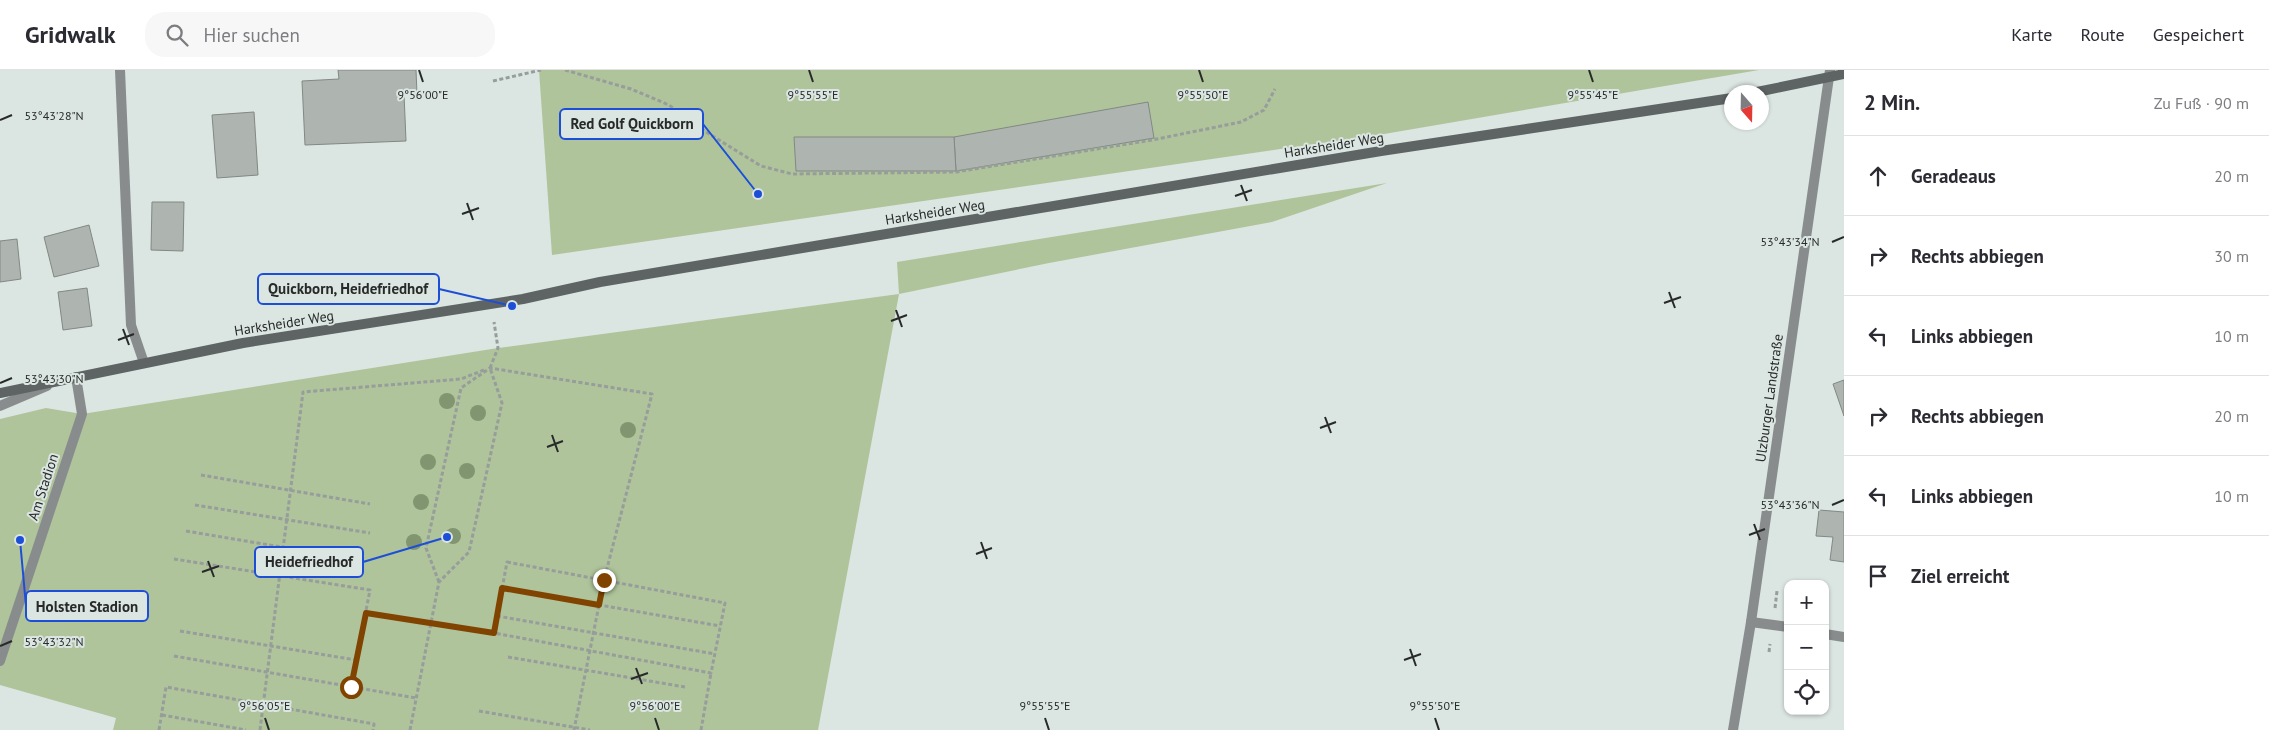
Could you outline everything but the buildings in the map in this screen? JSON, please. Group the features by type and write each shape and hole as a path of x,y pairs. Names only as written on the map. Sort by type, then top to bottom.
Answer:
{"main road":[{"path":"1769,89 1830,74 1844,74"},
{"name":"Harksheider Weg","path":"0,393 243,344 523,299 600,282 1382,151 1724,99"}],"street":[{"path":"120,70 131,325 144,363"},
{"name":"Ulzburger Landstraße","path":"1733,730 1751,622 1830,74"},
{"name":"Am Stadion","path":"0,661 82,414 76,377"},
{"path":"0,406 58,381"},
{"path":"1751,622 1784,626"},
{"path":"1829,635 1844,638"}],"path":[{"path":"493,81 541,70"},
{"path":"565,70 631,89 669,105 698,127 761,166 792,174 956,172 1152,140 1242,122 1264,110 1275,89"},
{"path":"410,730 439,582 426,548 460,388 490,368 498,348 491,304"},
{"path":"439,582 469,552 502,402 490,368"},
{"path":"260,730 303,392 461,379 490,368 652,394 604,580 574,729"},
{"path":"201,476 370,504"},
{"path":"195,505 370,533"},
{"path":"186,531 365,561"},
{"path":"174,559 370,590 351,687"},
{"path":"494,633 507,562 725,603 701,730"},
{"path":"502,588 720,626"},
{"path":"366,613 494,633 711,673"},
{"path":"497,616 715,654"},
{"path":"180,631 356,660"},
{"path":"174,656 416,698"},
{"path":"508,657 685,687"},
{"path":"159,730 166,688 374,724 373,730"},
{"path":"480,711 574,729 590,730"},
{"path":"162,715 246,730"}],"green space":[{"path":"539,70 1759,70 1384,134 552,255"},
{"path":"1387,183 1272,222 1049,263 899,294 897,262"},
{"path":"899,294 818,730 113,730 116,718 0,685 0,419 46,408 82,414 498,348"}],"place":[{"name":"Red Golf Quickborn","path":"758,194"},
{"name":"Quickborn, Heidefriedhof","path":"512,306"},
{"name":"Heidefriedhof","path":"447,537"},
{"name":"Holsten Stadion","path":"20,540"}],"route":[{"path":"351,687 366,613 494,633 502,588 599,605 604,580"}]}
